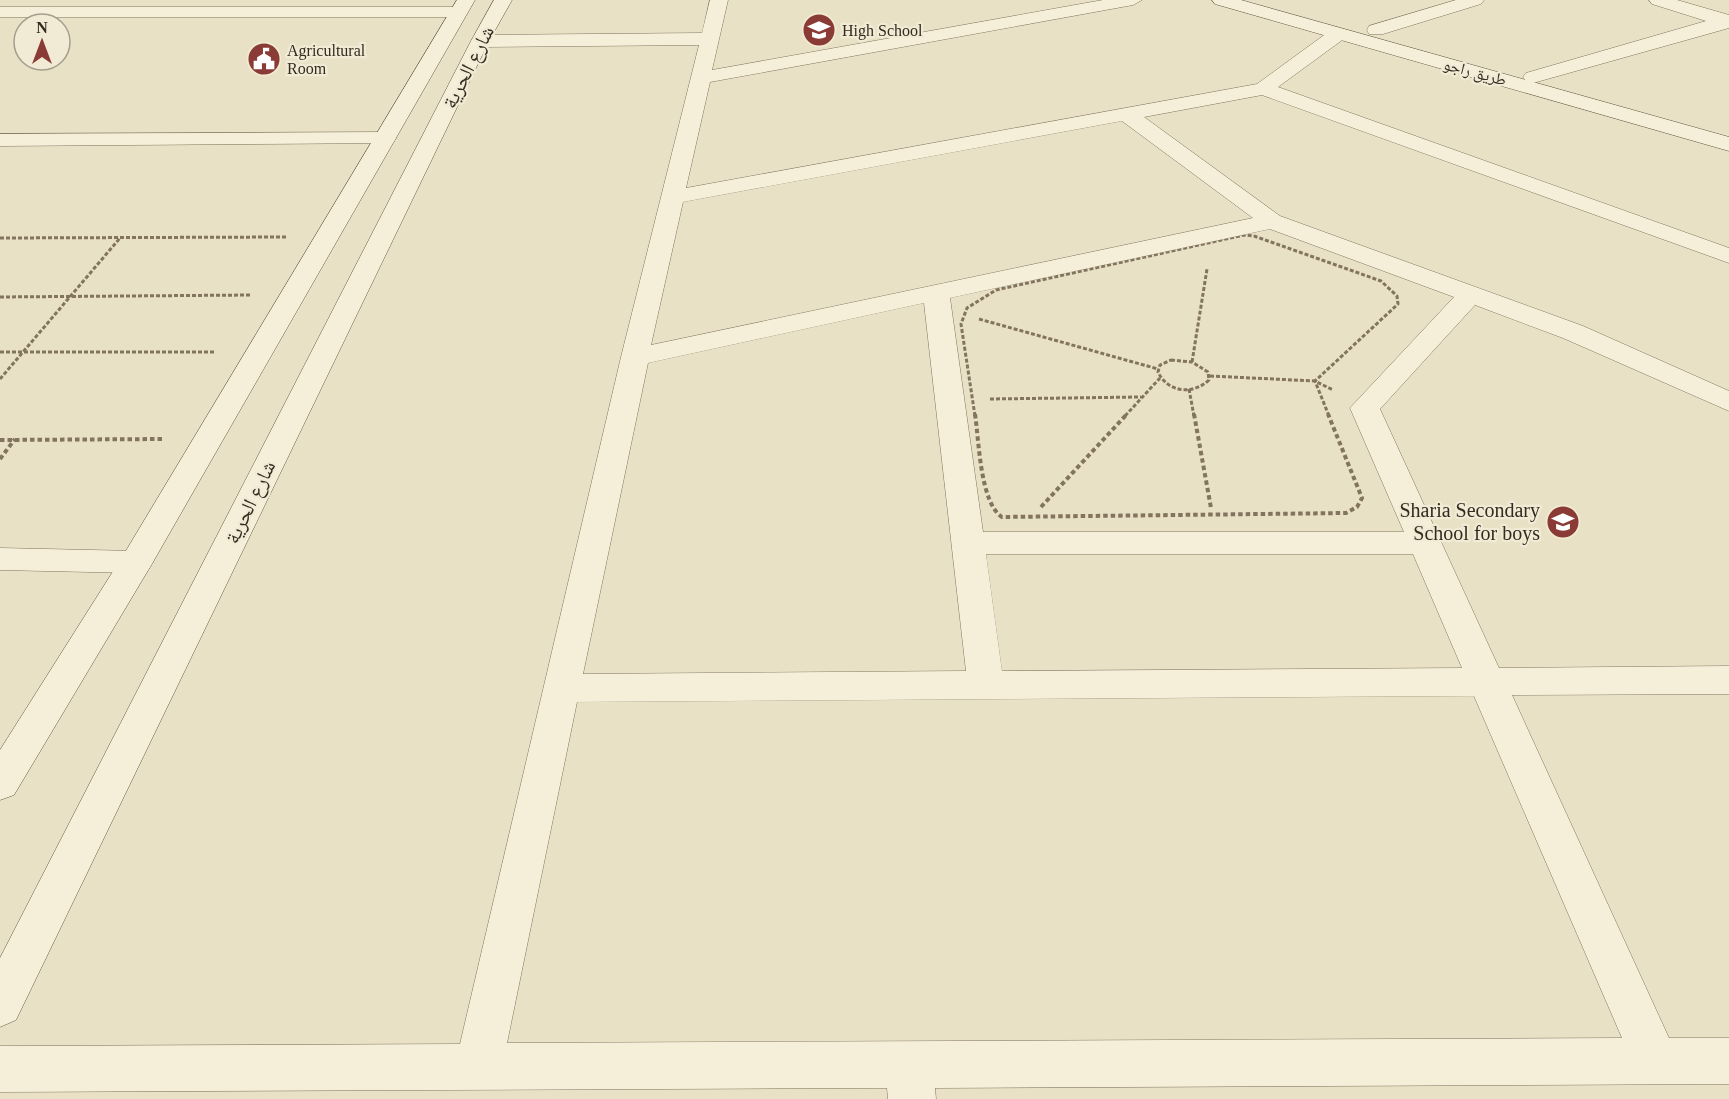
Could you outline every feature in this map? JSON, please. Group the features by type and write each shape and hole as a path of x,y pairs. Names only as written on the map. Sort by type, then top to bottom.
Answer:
{"street":[{"name":"شارع الحرية","path":"0,1005 480,41 503,0"},
{"path":"478,1067 635,357 719,0"},
{"path":"701,78 1132,0"},
{"name":"طريق راجو","path":"1221,0 1729,144"},
{"name":"طريق راجو","path":"1262,0 1376,30 1729,133"},
{"path":"1376,30 1475,0"},
{"path":"1658,0 1728,21"},
{"path":"1,13 214,6 462,6"},
{"name":"شارع الحرية","path":"0,784 136,562 462,6"},
{"path":"1533,77 1728,21"},
{"path":"673,197 1263,89 1338,34"},
{"path":"480,41 710,39"},
{"path":"417,84 459,84"},
{"path":"1263,89 1729,256"},
{"path":"1126,114 1272,221 1573,332 1729,402"},
{"path":"0,160 11,140 385,138"},
{"path":"635,357 1272,221"},
{"path":"936,293 986,686"},
{"path":"1471,294 1365,408 1656,1062"},
{"path":"968,543 1426,543"},
{"path":"0,559 136,562"},
{"path":"561,688 1729,680"},
{"path":"0,1069 478,1067 911,1082 1729,1061"}],"path":[{"path":"1235,236 1254,236 1381,281 1393,289 1398,304 1315,381 1362,498 1359,506 1353,512 1342,514 1002,517 994,512 989,504 971,400 961,324 963,315 976,301 996,290 1211,241 1235,236"},
{"path":"0,378 121,237"},
{"path":"0,238 295,237"},
{"path":"1209,252 1211,241"},
{"path":"1192,362 1208,263"},
{"path":"0,297 258,295"},
{"path":"963,315 1158,369"},
{"path":"0,352 220,352"},
{"path":"1158,369 1171,360 1192,362 1204,368 1209,376"},
{"path":"1158,369 1160,378 1168,385 1189,389 1202,387 1209,376"},
{"path":"1209,376 1315,381 1365,408"},
{"path":"1032,516 1160,378"},
{"path":"1189,389 1212,514"},
{"path":"971,400 1143,397"},
{"path":"0,440 164,439"},
{"path":"0,459 15,440"}],"place":[{"name":"High School","path":"819,30"},
{"name":"Agricultural Room","path":"264,59"},
{"name":"Sharia Secondary School for boys","path":"1563,522"}]}
